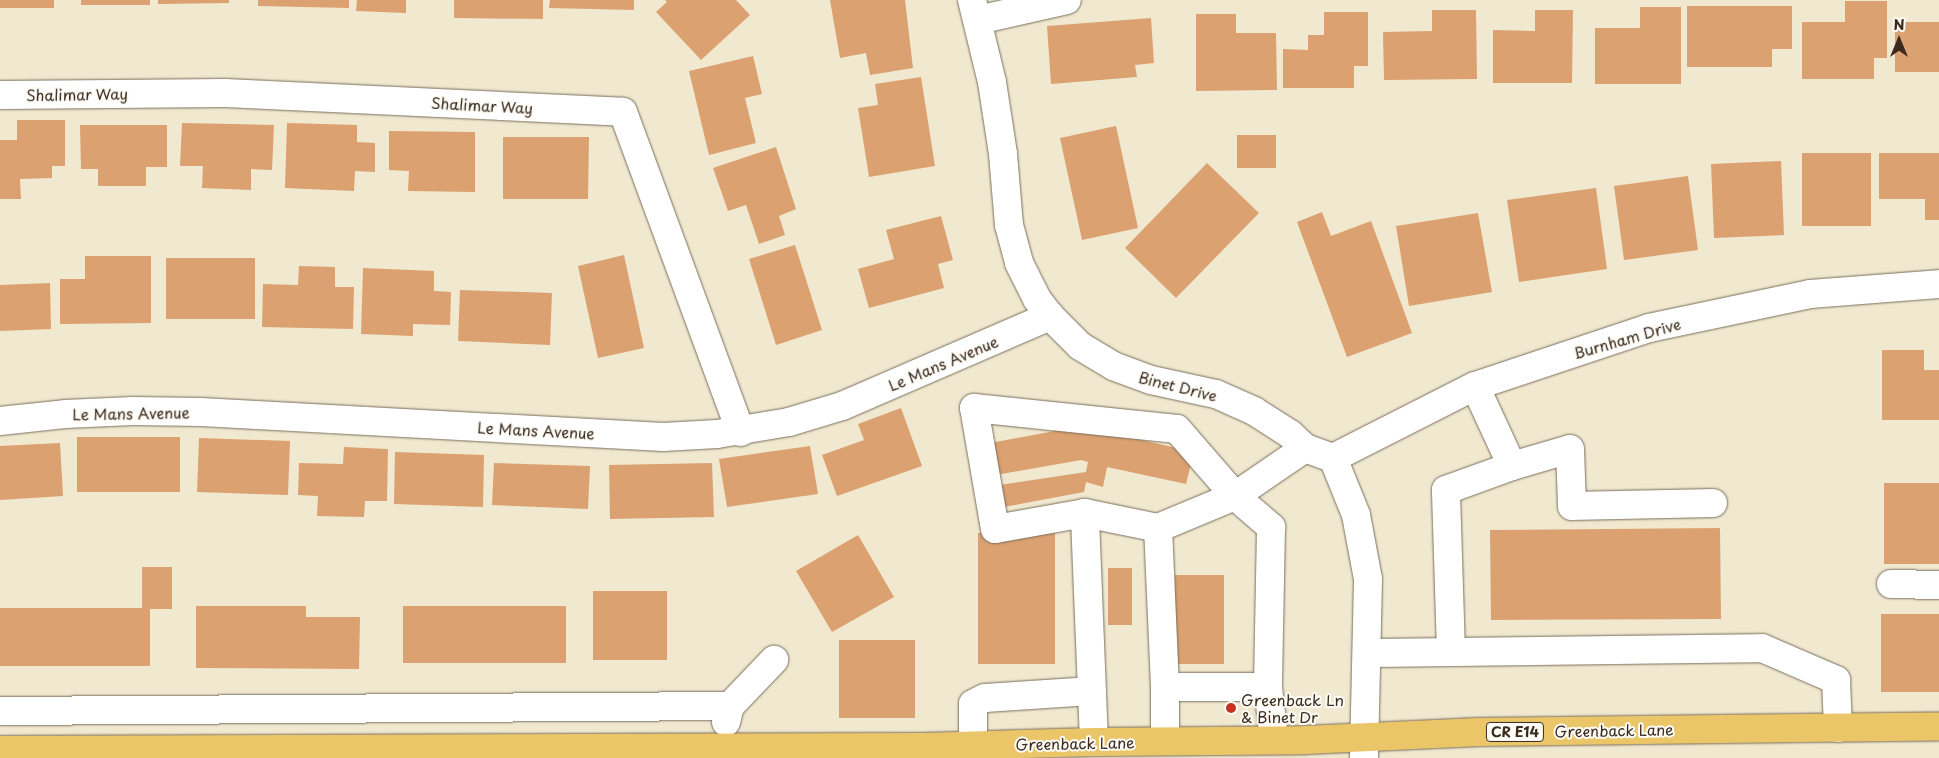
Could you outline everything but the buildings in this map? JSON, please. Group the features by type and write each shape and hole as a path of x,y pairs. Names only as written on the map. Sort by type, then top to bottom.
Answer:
{"main road":[{"name":"Greenback Lane","path":"0,750 744,753 1094,742 1274,740 1364,748 1479,732 1939,726"}],"street":[{"path":"975,10 1067,0"},
{"name":"Binet Drive","path":"975,10 992,82 1003,154 1009,225 1019,263 1037,298 1050,316 1080,346 1113,366 1151,380 1216,394 1254,411 1290,434 1306,448 1333,458"},
{"name":"Shalimar Way","path":"0,95 225,93 623,112 741,432"},
{"name":"Burnham Drive","path":"1333,458 1475,386 1649,328 1810,294 1939,284"},
{"name":"Le Mans Avenue","path":"0,421 66,414 134,411 201,412 662,437 741,432 789,422 842,406 1050,316"},
{"path":"1475,386 1512,466"},
{"path":"1274,740 1268,687 1271,527 1235,496 1177,429 974,408 995,529 1085,513 1158,528 1235,496 1306,448"},
{"path":"1451,652 1446,490 1512,466 1570,448 1572,506 1713,503"},
{"path":"1333,458 1356,514 1368,579 1368,653 1364,748"},
{"path":"1085,513 1094,742"},
{"path":"1158,528 1165,687 1165,741"},
{"path":"1891,584 1939,585"},
{"path":"1368,653 1762,648 1836,680 1838,728"},
{"path":"0,711 728,715 774,660"},
{"path":"1165,687 1268,687"},
{"path":"973,746 973,704 985,698 1092,691"}],"place":[{"name":"Greenback Ln & Binet Dr","path":"1231,708"}]}
